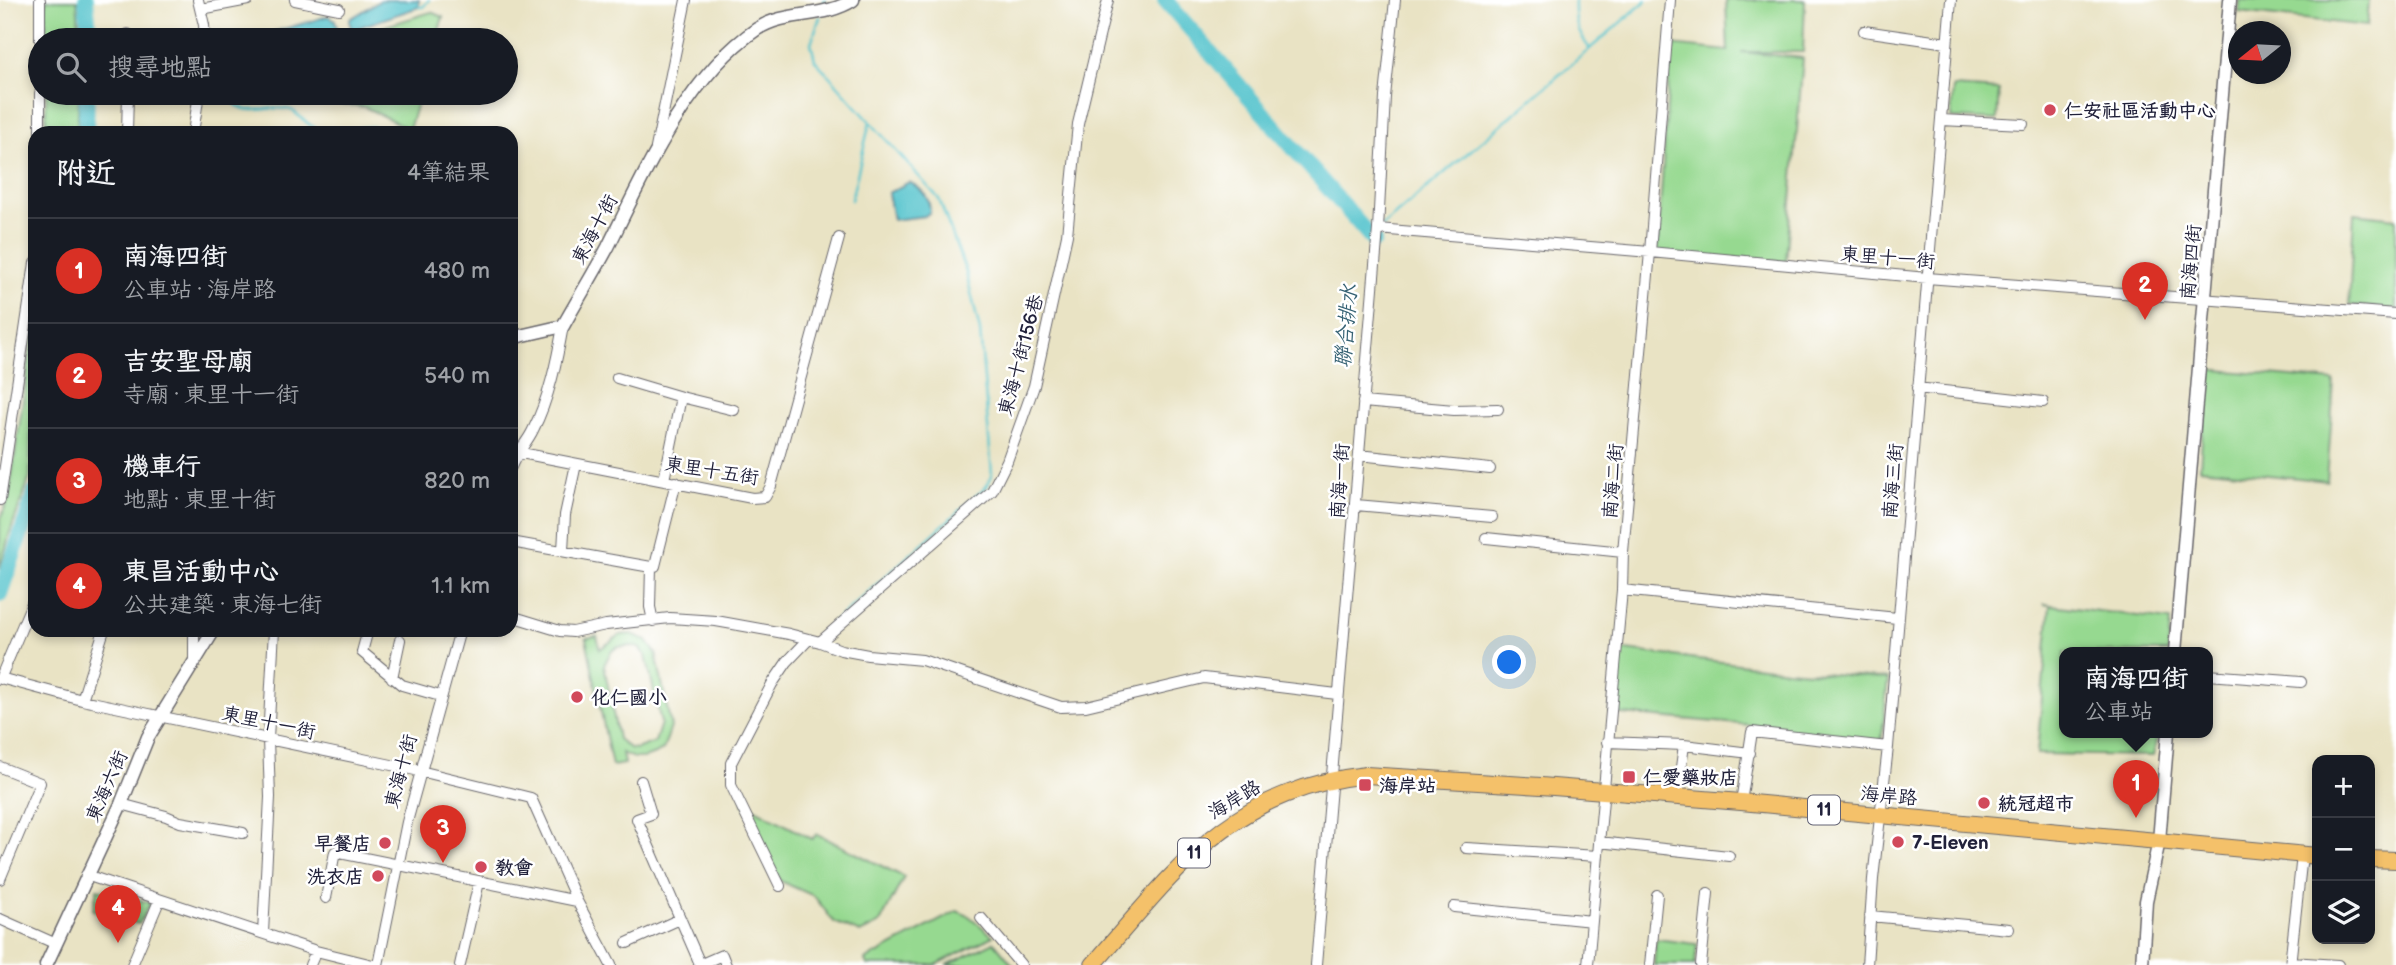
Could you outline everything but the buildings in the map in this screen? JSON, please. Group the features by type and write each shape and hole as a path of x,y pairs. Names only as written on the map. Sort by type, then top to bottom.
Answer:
{"main road":[{"name":"海岸路","path":"1093,965 1175,872 1224,827 1284,794 1342,778 1391,775 1741,802 2310,856"},
{"path":"2375,859 2396,860"}],"street":[{"path":"40,0 40,28"},
{"path":"203,28 199,4 248,0"},
{"path":"295,0 339,9"},
{"name":"東海十街","path":"518,448 533,432 544,402 563,326 606,250 655,152 686,0"},
{"path":"655,152 682,110 720,61 738,43 772,22 824,11 853,0"},
{"name":"東海十街156巷","path":"779,886 731,785 731,762 772,684 815,641 992,491 1007,461 1034,386 1065,247 1078,124 1108,0"},
{"name":"南海一街","path":"1316,965 1328,782 1356,505 1378,229 1385,97 1395,0"},
{"name":"南海二街","path":"1588,965 1622,590 1670,0"},
{"name":"南海三街","path":"1867,965 1951,0"},
{"name":"南海四街","path":"2175,647 2207,298 2230,0"},
{"path":"1864,31 1947,43"},
{"path":"40,105 40,126"},
{"path":"127,126 128,105"},
{"path":"194,126 197,105"},
{"path":"1941,120 2023,124"},
{"name":"東里十一街","path":"1378,229 1650,251 1927,278 2396,314"},
{"name":"東里十五街","path":"518,453 752,498 765,497 839,239"},
{"path":"0,500 28,310"},
{"path":"518,336 563,326"},
{"path":"617,378 734,410"},
{"path":"1917,388 2043,402"},
{"path":"664,480 681,397"},
{"path":"1363,402 1454,410 1497,409"},
{"path":"1359,456 1490,469"},
{"path":"562,550 565,515 576,464"},
{"path":"518,543 655,566 676,482"},
{"path":"1356,505 1492,517"},
{"path":"1486,538 1623,552"},
{"path":"651,567 650,607 653,621"},
{"path":"1622,590 1898,618"},
{"path":"0,678 28,612"},
{"path":"518,618 560,631 573,632 606,625 670,618 716,621 815,641 841,650 922,660 1061,707 1086,706 1204,678 1337,694"},
{"path":"82,700 102,637"},
{"path":"194,637 194,665"},
{"name":"東海六街","path":"46,965 121,804 148,737 210,637"},
{"path":"263,933 270,797 268,739 274,637"},
{"path":"366,637 362,652 392,678 402,685 440,696"},
{"name":"東海十街","path":"376,965 420,771 458,637"},
{"path":"392,678 400,639"},
{"path":"2213,675 2301,682"},
{"name":"東里十一街","path":"0,678 82,700 420,771 531,798 578,901"},
{"path":"1741,802 1752,732 1888,747"},
{"path":"2141,965 2146,901 2159,841 2168,738"},
{"path":"1607,741 1684,745 1750,753"},
{"path":"1677,797 1684,745"},
{"path":"0,766 40,783 0,880"},
{"path":"641,781 651,814 636,819 699,965 724,960"},
{"path":"121,804 180,822 243,833"},
{"path":"1599,842 1729,856"},
{"path":"1466,848 1598,856"},
{"path":"326,898 335,852 578,901 611,965"},
{"path":"2310,856 2290,964 2338,965"},
{"path":"86,875 316,951 376,965"},
{"path":"460,965 480,882"},
{"path":"1650,965 1657,894"},
{"path":"1701,965 1708,894"},
{"path":"132,965 159,901"},
{"path":"1454,907 1592,921"},
{"path":"1870,916 2009,929"},
{"path":"981,918 1021,965"},
{"path":"0,919 54,943"},
{"path":"627,943 680,919"},
{"path":"310,965 316,951"}],"green space":[{"path":"46,0 77,0 79,28 46,28"},
{"path":"1726,0 1805,0 1803,52 1741,52 1803,58 1786,262 1657,255 1671,45 1728,51"},
{"path":"2240,0 2369,0 2367,26 2239,12"},
{"path":"431,12 443,17 440,28 379,28"},
{"path":"1953,87 1999,90 1997,120 1951,118"},
{"path":"46,105 78,105 77,126 46,126"},
{"path":"348,105 416,105 410,126 403,126 365,107"},
{"path":"2354,213 2396,218 2396,310 2349,305"},
{"path":"28,367 28,482 0,569 0,521 9,496"},
{"path":"2207,369 2334,381 2327,481 2200,468"},
{"path":"2043,604 2170,620 2168,647 2059,647 2059,738 2157,738 2153,756 2037,754 2050,605"},
{"path":"632,634 646,640 656,653 671,727 663,750 643,758 622,753 624,764 612,766 586,638 597,636 600,649 620,635","holes":["617,647 639,648 646,656 661,723 655,742 636,749 629,748 618,739 604,665"]},
{"path":"1617,649 1787,670 1888,679 1881,745 1751,725 1610,713"},
{"path":"744,803 812,839 817,834 904,877 880,923 860,933 834,922 814,896 780,881"},
{"path":"97,889 150,903 139,924 93,910"},
{"path":"957,911 969,916 993,936 936,965 867,965 865,960"},
{"path":"1656,939 1697,944 1695,965 1654,965"},
{"path":"994,942 1013,965 947,965"}],"water":[{"path":"381,0 419,0 419,7 357,28 350,26 350,19"},
{"path":"328,16 335,20 337,28 288,28"},
{"path":"909,182 924,194 930,212 925,216 893,220 888,193"}],"waterway":[{"path":"86,0 89,28"},
{"path":"419,7 423,7 429,0"},
{"path":"823,7 825,0"},
{"name":"聯合排水","path":"1165,0 1374,241"},
{"path":"1575,0 1577,26 1590,49"},
{"path":"1381,227 1647,0"},
{"path":"820,17 811,43 815,60 939,199 966,272 980,331 992,474 987,486 821,634"},
{"path":"86,126 87,105"},
{"path":"237,105 248,110 291,110 313,126"},
{"path":"851,200 870,122"},
{"path":"0,594 28,513"}],"place":[{"name":"仁安社區活動中心","path":"2050,110"},
{"name":"吉安聖母廟","path":"2145,320"},
{"name":"化仁國小","path":"577,697"},
{"name":"仁愛藥妝店","path":"1629,777"},
{"name":"海岸站","path":"1365,785"},
{"name":"統冠超市","path":"1984,803"},
{"name":"南海四街","path":"2136,818"},
{"name":"7-Eleven","path":"1898,842"},
{"name":"早餐店","path":"385,843"},
{"name":"機車行","path":"443,863"},
{"name":"教會","path":"481,867"},
{"name":"洗衣店","path":"378,876"},
{"name":"東昌活動中心","path":"118,943"}]}
